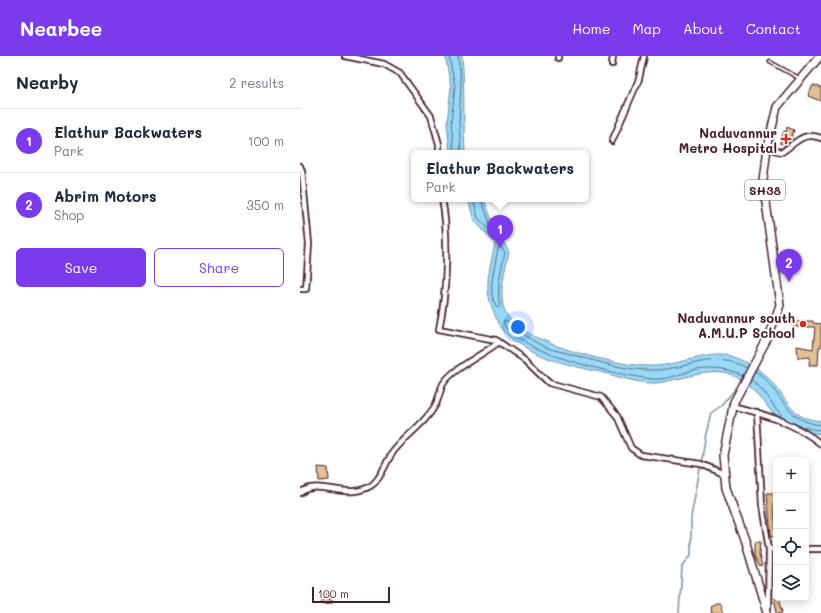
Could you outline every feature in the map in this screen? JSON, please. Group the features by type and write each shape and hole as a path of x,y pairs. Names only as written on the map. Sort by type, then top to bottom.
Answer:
{"main road":[{"name":"SH38","path":"767,613 745,540 726,488 724,474 725,436 733,404 768,338 780,305 763,180 767,148 777,107 820,56"}],"street":[{"path":"345,56 384,64 400,73 431,116 439,144 439,150"},
{"path":"612,64 613,56"},
{"path":"612,141 639,79 644,56"},
{"path":"767,148 782,152 805,135 814,135 821,138"},
{"path":"300,166 302,171 309,244 306,289 300,289"},
{"path":"443,202 445,216 444,303 439,329 498,342 524,359 549,384 601,397 617,416 631,448 641,455 700,464 724,474"},
{"path":"300,493 309,487 344,492 361,491 374,484 393,452 428,416 436,404 443,384 448,378 458,369 498,342"},
{"path":"733,404 770,415 811,436 821,444"},
{"path":"757,412 762,505 769,549 767,613"},
{"path":"809,549 821,549"}],"lane":[{"path":"770,62 801,79"}],"water":[{"path":"445,56 462,56 465,150 450,150 447,122 451,87"},
{"path":"469,202 485,202 495,228 509,252 502,285 502,294 504,310 508,317 518,327 554,345 599,358 640,366 664,365 713,355 737,358 756,368 767,377 788,404 799,415 821,421 821,434 797,429 781,421 770,411 752,387 739,378 731,375 722,373 703,373 665,382 638,382 552,360 525,348 503,331 493,310 488,291 488,277 495,243 474,220"}],"building":[{"path":"813,85 821,88 821,101 808,96"},
{"path":"787,127 794,130 790,142 786,145 780,143"},
{"path":"792,321 813,321 813,323 821,324 821,347 819,347 818,365 809,365 810,357 798,358 797,346 813,349 815,327 793,327"},
{"path":"318,467 328,468 329,480 319,481"},
{"path":"767,493 773,493 773,536 771,536"},
{"path":"755,541 761,541 760,553 763,566 761,567 755,555"},
{"path":"325,593 329,593 329,599 332,599 332,603 322,604 321,598 325,598"},
{"path":"775,601 780,601 783,611 782,613 777,612"},
{"path":"720,603 723,613 711,613 710,606"}],"waterway":[{"path":"702,460 711,413 721,406 736,388"},
{"path":"679,613 682,567 691,555 691,517 700,469"}],"place":[{"name":"Naduvannur Metro Hospital","path":"786,139"},
{"name":"Elathur Backwaters","path":"500,248"},
{"name":"Abrim Motors","path":"789,282"},
{"name":"Naduvannur south A.M.U.P School","path":"803,324"}]}
